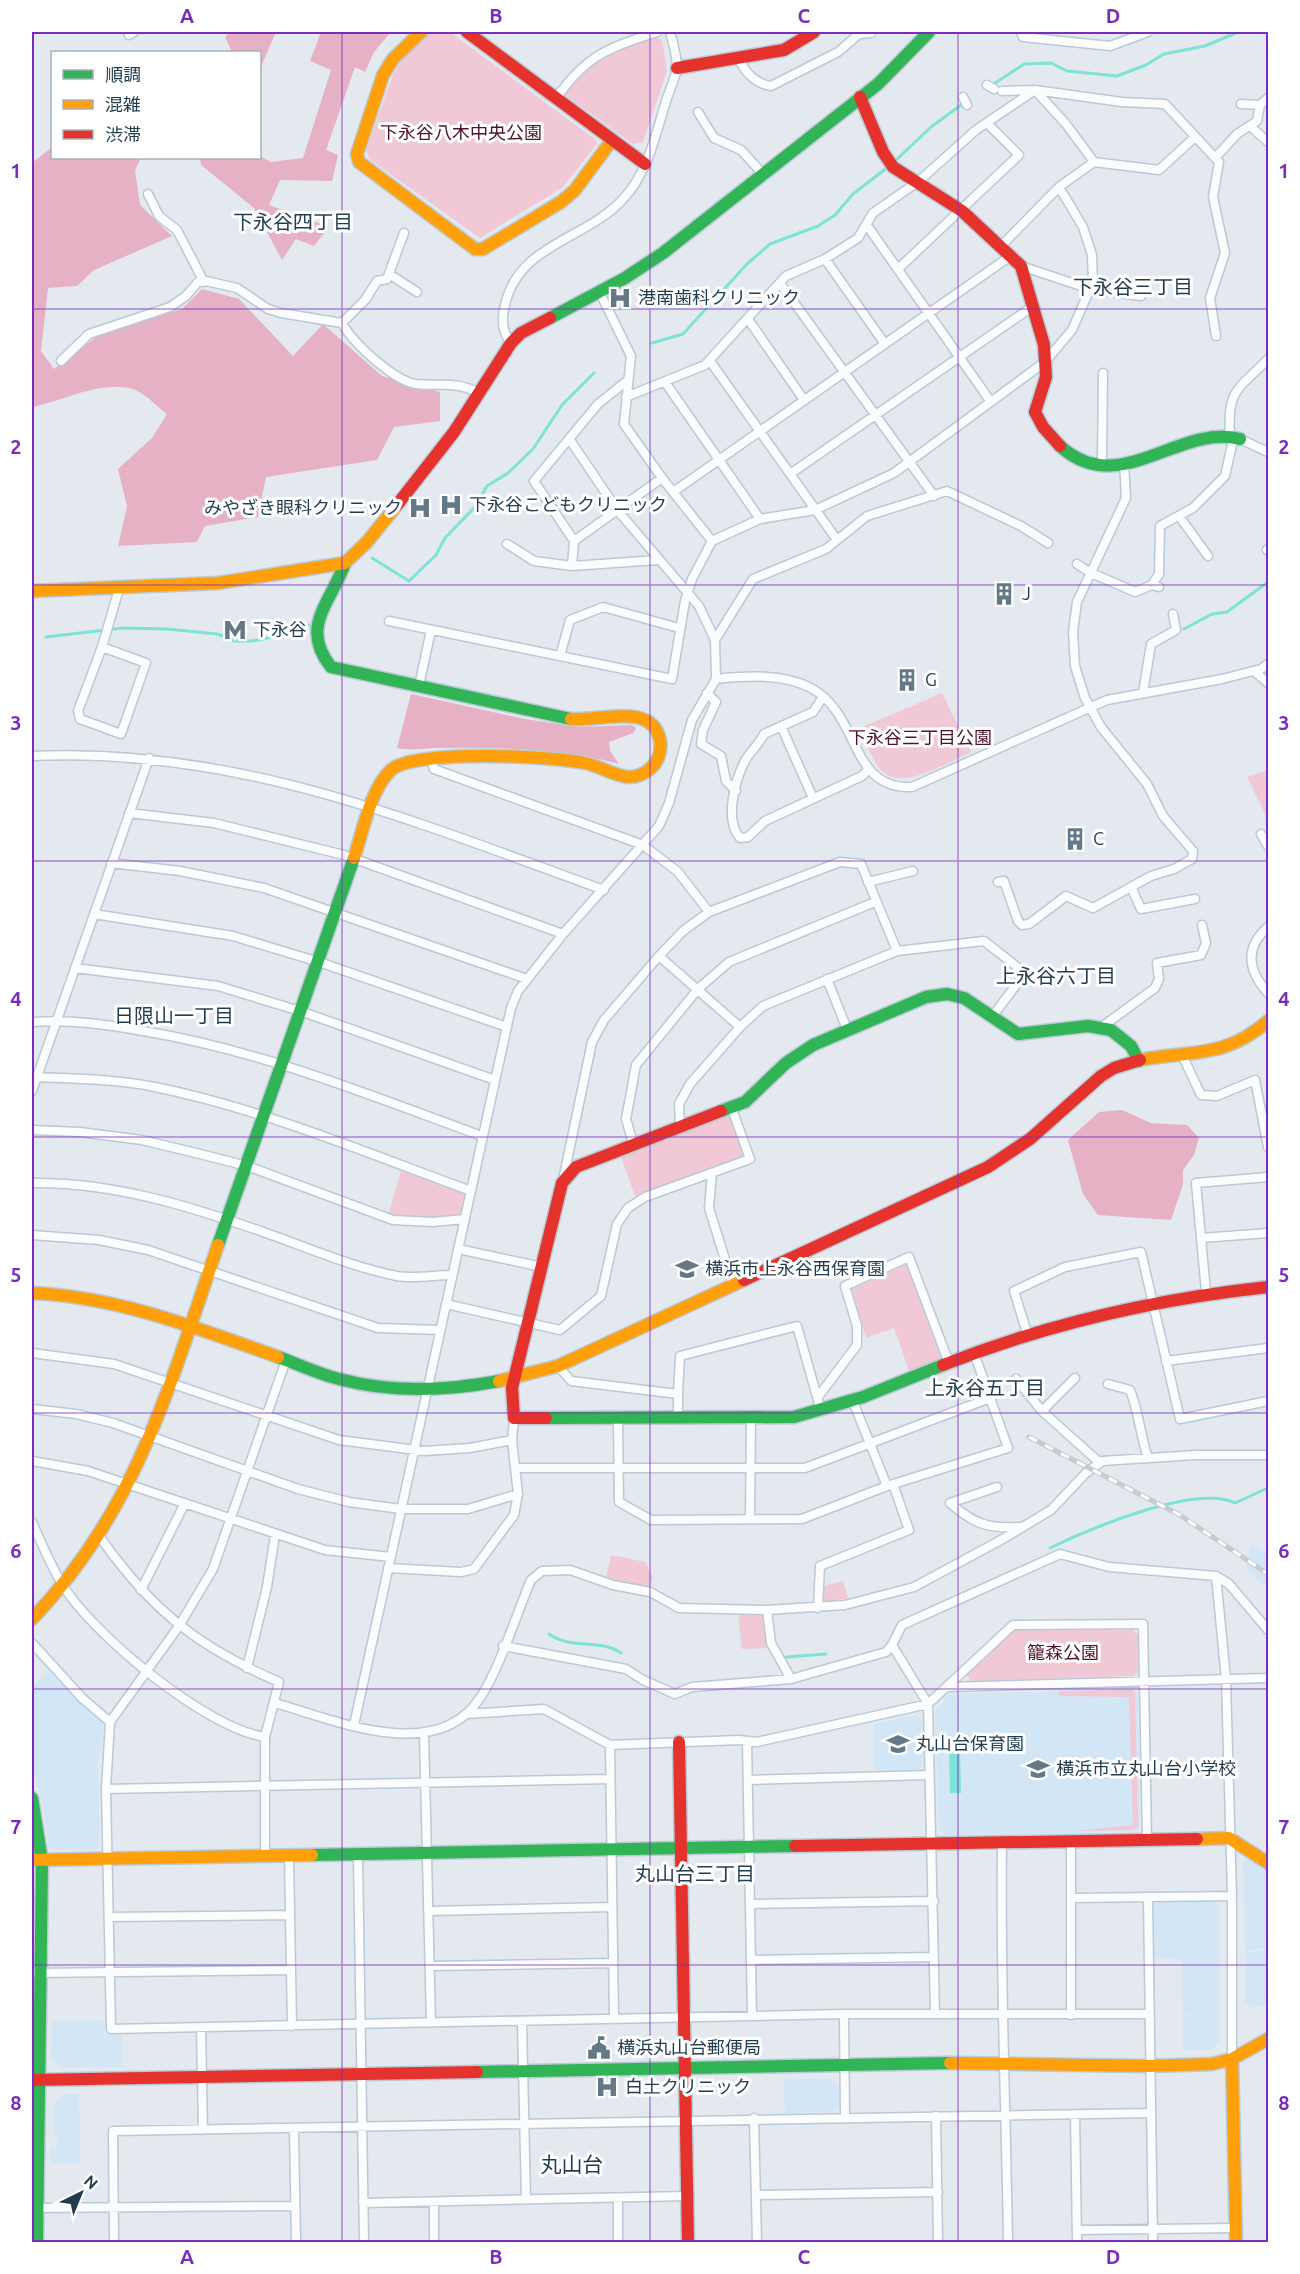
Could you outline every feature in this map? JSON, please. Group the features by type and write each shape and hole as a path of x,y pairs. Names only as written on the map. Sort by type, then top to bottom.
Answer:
{"street":[{"path":"129,32 129,35 134,32"},
{"path":"421,32 393,59 383,75 357,154 359,162 475,249 483,249 561,202 575,190 612,140"},
{"path":"467,32 645,164"},
{"path":"556,98 572,76 598,53 657,32"},
{"path":"511,343 503,333 504,308 511,284 518,274 539,254 618,204 637,181 645,164 677,68 670,32"},
{"path":"677,68 784,50 814,32"},
{"path":"32,1618 63,1585 100,1537 151,1437 211,1271 300,1011 320,962 372,806 387,774 398,765 431,759 561,760 584,762 622,776 636,777 649,771 658,761 662,748 659,734 651,723 640,717 582,720 556,717 331,667 321,656 315,643 317,623 345,562 367,542 454,432 511,343 536,324 600,292 663,253 887,75 929,32"},
{"path":"1021,32 1023,37 1110,46 1144,32"},
{"path":"739,58 742,68 763,85 771,86 838,52 859,34 871,33"},
{"path":"994,88 1035,90 1144,104 1160,102 1165,104 1219,162 1212,196 1225,254 1210,298 1216,336"},
{"path":"626,397 710,361 786,276 825,259 858,238 873,213 919,181 987,123 1035,90"},
{"path":"1035,90 1066,124 1094,162"},
{"path":"860,97 890,164 962,211 1012,255 1021,266 1044,345 1046,377 1035,412 1043,432 1070,455 1102,463 1136,462 1206,438 1235,437 1269,452"},
{"path":"1241,104 1260,105 1269,98"},
{"path":"1215,158 1238,134 1257,121 1260,105"},
{"path":"698,111 714,138 741,150 762,173"},
{"path":"898,269 1019,155 987,123"},
{"path":"1250,126 1269,142"},
{"path":"1001,246 1059,187 1094,162 1159,170 1195,137"},
{"path":"389,621 672,679 679,628 688,591 712,541 760,519 815,510 894,473 1045,362 1072,330 1093,282 1089,245 1083,227 1059,187"},
{"path":"148,194 159,216 177,230 204,282"},
{"path":"866,224 991,402"},
{"path":"342,323 365,300 377,281 387,279 395,261 395,252 404,233"},
{"path":"673,492 1012,255"},
{"path":"825,259 885,344"},
{"path":"1021,266 1090,289 1141,296"},
{"path":"389,274 417,292"},
{"path":"61,361 89,334 170,307 186,296 198,282 237,288 268,309 281,313 342,323"},
{"path":"780,283 934,496"},
{"path":"600,292 631,356 624,424 662,478 712,541"},
{"path":"790,474 1032,307"},
{"path":"748,319 804,400"},
{"path":"342,323 349,336 402,380 417,384 457,384 480,393"},
{"path":"1077,564 1089,572 1135,592 1156,586 1159,574 1160,526 1193,508 1225,476 1235,437 1228,408 1233,395 1269,359"},
{"path":"710,361 837,540"},
{"path":"1102,463 1103,373"},
{"path":"572,566 573,541 534,481 598,404 628,381"},
{"path":"665,382 760,519"},
{"path":"354,1725 495,1080 518,991 562,934 604,890 659,826 669,803 692,720 716,679 715,640 688,591 657,560 618,511 570,440"},
{"path":"998,882 1004,881 1018,921 1022,925 1029,924 1066,896 1093,908 1151,876 1174,870 1192,860 1193,851 1163,816 1147,784 1101,727 1090,707 1075,666 1073,632 1077,602 1089,572 1126,498 1124,463"},
{"path":"573,541 662,478"},
{"path":"715,640 753,579 826,549 867,516 947,491 1021,526 1048,543"},
{"path":"1179,516 1208,556"},
{"path":"507,544 534,561 572,566 657,560"},
{"path":"32,591 218,583 345,562"},
{"path":"102,647 146,663 121,734 80,719 78,711 102,647 119,589"},
{"path":"560,657 570,620 603,608 679,628"},
{"path":"1143,693 1151,644 1176,630 1173,614"},
{"path":"419,686 431,630"},
{"path":"716,679 750,676 795,682 823,697 843,718 868,770 879,782 895,788 912,787 1107,700 1254,670 1269,664"},
{"path":"1254,670 1269,683"},
{"path":"707,693 716,702 703,730 701,744 721,756 726,781 736,791"},
{"path":"823,697 813,712 764,734 745,760 732,804 736,832 740,838 748,837 765,821 862,776 868,770"},
{"path":"781,726 813,798"},
{"path":"32,756 78,754 148,758 217,768 372,806 604,890"},
{"path":"32,1091 148,758"},
{"path":"431,759 434,769 643,844 678,872 709,912"},
{"path":"129,813 214,822 355,859 562,934"},
{"path":"1261,834 1269,846"},
{"path":"111,862 180,871 264,888 337,911 527,979"},
{"path":"388,1568 461,1572 474,1569 514,1515 518,1494 512,1440 513,1379 562,1183 592,1042 604,1020 683,931 709,912 840,862 861,864 897,951"},
{"path":"868,882 912,871"},
{"path":"1131,889 1141,909 1195,899"},
{"path":"633,1143 626,1119 636,1065 698,989 729,962 875,902"},
{"path":"94,914 233,936 320,962 507,1027"},
{"path":"562,1183 576,1167 633,1143 745,1102 795,1057 847,1029 926,997 944,993 964,997 1012,1032 1026,1036 1103,1026 1155,988 1159,979 1157,963 1201,955 1206,943 1202,924"},
{"path":"1269,927 1254,943 1251,964 1256,979 1269,993"},
{"path":"680,1126 679,1104 690,1084 740,1027 763,1006 897,951 984,941 1025,974 992,1017"},
{"path":"659,956 740,1027"},
{"path":"75,968 219,986 300,1011 495,1080"},
{"path":"827,979 847,1029"},
{"path":"32,1022 56,1020 116,1026 209,1042 283,1063 483,1136"},
{"path":"32,1293 74,1296 145,1310 346,1381 427,1391 513,1379 558,1366 1010,1155 1029,1141 1098,1078 1115,1068 1139,1061 1183,1057 1242,1044 1269,1021"},
{"path":"1103,1026 1123,1036 1139,1061"},
{"path":"1183,1057 1201,1095 1217,1096 1255,1080 1269,1146"},
{"path":"37,1077 153,1086 264,1116 471,1191"},
{"path":"446,1304 560,1330 601,1296 617,1224 628,1208 645,1197 750,1159 731,1106"},
{"path":"32,1130 80,1132 142,1140 247,1166 393,1220 433,1222 465,1219"},
{"path":"712,1173 709,1208 733,1285"},
{"path":"1206,1292 1196,1183 1269,1176"},
{"path":"32,1183 58,1183 114,1189 172,1202 346,1262 399,1276 452,1275"},
{"path":"1202,1238 1269,1233"},
{"path":"32,1235 99,1240 148,1250 378,1328 440,1330"},
{"path":"458,1248 542,1267"},
{"path":"1028,1336 1014,1291 1065,1267 1141,1252 1155,1304 1180,1419 1269,1401"},
{"path":"818,1397 857,1345 857,1326 845,1286 909,1257 949,1363"},
{"path":"514,1418 794,1417 821,1411 974,1353 1028,1336 1206,1292 1269,1287"},
{"path":"678,1417 680,1356 797,1326 821,1411"},
{"path":"1166,1361 1269,1348"},
{"path":"32,1353 114,1364 339,1440 413,1450 470,1448 512,1440"},
{"path":"618,1418 619,1502 651,1520 802,1519 890,1485 1008,1448 974,1353"},
{"path":"286,1360 249,1472 213,1569 179,1626 111,1722 106,1789 111,2029 844,2014 1148,2014"},
{"path":"558,1366 571,1382 678,1394"},
{"path":"1042,1411 1075,1378"},
{"path":"1016,1379 1042,1411 1100,1463"},
{"path":"1108,1384 1130,1390 1138,1411 1139,1433 1148,1458"},
{"path":"516,1468 752,1470 805,1468 990,1398"},
{"path":"818,1608 820,1566 909,1530 869,1444 852,1400"},
{"path":"32,1409 76,1414 151,1437 298,1489 349,1502 401,1509 468,1509 518,1494"},
{"path":"750,1520 751,1416"},
{"path":"275,1703 354,1725 402,1734 424,1734 449,1726 466,1714 488,1684 531,1580 542,1571 570,1570 590,1575 613,1585 650,1592 680,1608 767,1610 845,1605 915,1587 1023,1527 1051,1510 1100,1463 1148,1458 1269,1455"},
{"path":"32,1461 88,1471 325,1550 391,1557"},
{"path":"997,1487 950,1503 969,1519 987,1526 1023,1527"},
{"path":"141,1590 184,1504"},
{"path":"32,1522 63,1585 105,1634 146,1672 178,1695 222,1720 256,1736 265,1737"},
{"path":"247,1668 267,1587 275,1535"},
{"path":"100,1537 141,1590 179,1626 213,1650 279,1682 265,1737 263,1788 265,1857"},
{"path":"503,1646 626,1669 643,1680 675,1694 692,1687 790,1679 886,1652 902,1625 1060,1554 1109,1567 1216,1576 1229,1584 1269,1630"},
{"path":"1216,1576 1223,1627 1226,1680 1228,1838 1232,1896 1232,2059 1236,2242"},
{"path":"767,1610 771,1643 790,1679"},
{"path":"466,1714 544,1709 610,1745 757,1742 928,1704 1013,1625 1143,1624 1147,1840"},
{"path":"32,1642 74,1690 111,1722"},
{"path":"892,1645 928,1704 935,2013"},
{"path":"947,1687 1269,1678"},
{"path":"424,1734 431,2024"},
{"path":"747,1741 752,2016"},
{"path":"679,1742 688,2242"},
{"path":"610,1745 614,2019"},
{"path":"748,1780 929,1775"},
{"path":"106,1789 263,1788 610,1779"},
{"path":"32,1798 37,1861 34,2208 37,2242"},
{"path":"37,1861 1228,1838 1269,1863"},
{"path":"1071,1842 1071,2015"},
{"path":"1002,1843 1002,2015 1006,2062 1008,2242"},
{"path":"358,1855 364,2242"},
{"path":"289,1856 292,2026"},
{"path":"1072,1898 1232,1896"},
{"path":"1148,1897 1153,2242"},
{"path":"751,1904 934,1901"},
{"path":"430,1911 612,1907"},
{"path":"109,1917 291,1915"},
{"path":"751,1960 934,1957"},
{"path":"431,1966 613,1963"},
{"path":"36,1973 291,1970"},
{"path":"844,2014 845,2117"},
{"path":"522,2021 526,2200"},
{"path":"201,2028 203,2130"},
{"path":"36,2080 202,2079 1006,2062 1149,2066 1212,2064 1232,2059 1269,2039"},
{"path":"114,2242 113,2131 754,2118 1150,2113"},
{"path":"1075,2114 1077,2242"},
{"path":"936,2116 938,2242"},
{"path":"754,2118 757,2242"},
{"path":"294,2129 296,2242"},
{"path":"756,2195 938,2192"},
{"path":"363,2203 687,2196"},
{"path":"618,2199 618,2242"},
{"path":"434,2203 434,2242"},
{"path":"34,2208 295,2206"},
{"path":"1077,2230 1236,2228"}],"shaded area":[{"path":"230,32 276,32 261,67 261,51 232,51 225,37"},
{"path":"321,32 391,32 374,52 365,72 355,67 326,150 338,155 332,181 280,180 269,205 329,227 314,246 296,239 282,260 254,208 201,165 200,159 261,159 261,157 271,162 303,158 331,70 310,61"},
{"path":"51,148 51,159 140,159 135,170 140,205 172,236 94,270 77,286 48,288 41,351 54,369 99,335 182,309 202,289 239,299 293,356 323,324 382,376 440,392 440,421 394,427 377,460 266,477 258,517 205,526 197,542 118,546 127,506 118,469 152,438 167,414 146,396 133,389 121,387 95,389 32,407 32,163"},
{"path":"411,694 525,719 579,727 632,725 636,728 633,733 609,742 610,751 619,764 575,755 529,750 397,748"},
{"path":"1122,1110 1151,1123 1187,1125 1199,1138 1194,1155 1183,1170 1183,1184 1171,1220 1098,1215 1083,1194 1068,1140 1099,1112"},
{"path":"1251,1543 1268,1554 1268,1589 1246,1569"},
{"path":"48,1672 100,1720 103,1726 102,1752 98,1753 100,1846 96,1850 53,1850 49,1847 41,1798 32,1767 32,1687"},
{"name":"横浜市立丸山台小学校","path":"1133,1689 1138,1693 1140,1826 1135,1832 945,1835 939,1831 935,1712 949,1694"},
{"name":"丸山台保育園","path":"917,1715 922,1720 922,1765 919,1769 874,1770 873,1724"},
{"path":"949,1751 960,1751 961,1793 950,1793"},
{"path":"1251,1859 1268,1871 1268,1947 1245,1952 1243,1862"},
{"path":"1160,1901 1214,1901 1220,1906 1220,1958 1200,1958 1220,1959 1220,2040 1211,2050 1183,2050 1183,2016 1209,2015 1183,2015 1182,1959 1154,1959 1153,1908"},
{"path":"1268,1949 1268,2004 1251,2008 1245,2002 1245,1954"},
{"path":"104,2020 105,2035 122,2035 122,2067 60,2068 51,2059 52,2021"},
{"path":"784,2079 830,2079 839,2087 839,2106 833,2112 785,2113"},
{"path":"79,2093 80,2164 50,2163 51,2146 57,2146 57,2136 54,2133 54,2103 64,2094"}],"green space":[{"name":"下永谷八木中央公園","path":"430,32 450,32 596,140 597,144 563,187 480,238 369,159 366,150 392,77 400,63"},
{"path":"654,36 662,40 667,71 643,142 633,144 564,94 582,70 599,55"},
{"name":"下永谷三丁目公園","path":"942,693 971,752 912,777 889,776 874,761 860,728"},
{"path":"1268,770 1268,827 1266,829 1265,813 1247,777"},
{"path":"728,1113 744,1156 635,1196 620,1154"},
{"path":"401,1171 466,1195 460,1215 414,1219 389,1213"},
{"path":"907,1264 941,1359 909,1371 894,1328 866,1338 852,1289"},
{"path":"611,1555 645,1562 653,1577 650,1588 606,1578"},
{"path":"843,1581 848,1598 821,1603 824,1586"},
{"path":"738,1614 764,1615 768,1648 742,1649"},
{"name":"籠森公園","path":"1129,1627 1138,1635 1138,1672 1133,1676 971,1681 966,1674 1012,1630"},
{"path":"1132,1690 1135,1693 1138,1826 1134,1830 1075,1831 1133,1825 1129,1697 1059,1696 1059,1691"}],"waterway":[{"path":"992,85 1024,64 1051,63 1067,71 1117,76 1146,65 1164,54 1205,46 1238,32"},
{"path":"893,163 931,127 961,105"},
{"path":"652,343 683,334 747,264 770,244 818,226 835,215 853,194 888,167"},
{"path":"372,558 409,581 436,555 445,538 474,508 487,486 508,473 533,449 562,405 594,373"},
{"path":"1184,629 1212,614 1227,612 1268,582"},
{"path":"46,637 123,628 167,629 217,634 235,641 252,641 309,625"},
{"path":"1050,1548 1142,1511 1195,1499 1217,1499 1235,1503 1268,1488"},
{"path":"549,1634 566,1642 604,1646 621,1653"},
{"path":"786,1657 826,1654"}],"railway":[{"path":"1029,1437 1178,1514 1268,1574"}],"traffic: fast":[{"path":"550,318 625,278 663,253 878,84 929,32"},
{"path":"1060,446 1082,461 1104,465 1127,463 1194,441 1217,437 1240,439"},
{"path":"345,563 326,603 318,627 318,640 322,653 331,667 571,719"},
{"path":"218,1245 354,858"},
{"path":"721,1111 745,1102 786,1063 813,1045 926,997 947,994 964,998 1018,1034 1088,1026 1111,1030 1131,1046 1139,1061"},
{"path":"278,1357 331,1377 378,1387 419,1389 459,1387 499,1381"},
{"path":"546,1418 794,1417 863,1397 943,1365"},
{"path":"32,1798 42,1861 37,2242"},
{"path":"312,1855 795,1846"},
{"path":"477,2072 950,2063"}],"traffic: slow":[{"path":"421,32 393,59 383,75 357,154 359,162 475,249 483,249 561,202 575,190 612,140"},
{"path":"32,591 218,583 345,563 367,542 397,505"},
{"path":"354,858 368,811 378,788 391,770 405,763 454,757 544,758 585,763 629,777 645,772 657,760 660,740 655,728 646,721 622,716 571,719"},
{"path":"1140,1060 1222,1047 1237,1042 1268,1021"},
{"path":"32,1619 68,1577 99,1534 124,1489 166,1396 218,1245"},
{"path":"499,1381 558,1366 744,1280"},
{"path":"32,1293 127,1307 188,1325 278,1357"},
{"path":"1197,1839 1229,1838 1268,1863"},
{"path":"32,1860 312,1855"},
{"path":"950,2063 1149,2066 1212,2064 1232,2059 1268,2039"},
{"path":"1232,2059 1236,2242"}],"traffic: jam":[{"path":"467,32 645,164"},
{"path":"677,68 784,50 814,32"},
{"path":"860,97 883,152 893,167 962,211 1021,266 1044,345 1046,377 1035,412 1043,427 1060,446"},
{"path":"397,505 454,432 511,343 521,333 550,318"},
{"path":"744,1280 988,1167 1030,1139 1101,1076 1114,1068 1140,1060"},
{"path":"546,1418 514,1418 512,1388 562,1183 576,1167 721,1111"},
{"path":"943,1365 1022,1337 1102,1315 1185,1298 1268,1287"},
{"path":"679,1742 688,2242"},
{"path":"795,1846 1197,1839"},
{"path":"32,2080 477,2072"}],"place":[{"name":"港南歯科クリニック","path":"620,298"},
{"name":"下永谷こどもクリニック","path":"451,505"},
{"name":"みやざき眼科クリニック","path":"420,508"},
{"name":"J","path":"1004,594"},
{"name":"下永谷","path":"235,630"},
{"name":"G","path":"907,680"},
{"name":"C","path":"1075,839"},
{"name":"横浜市上永谷西保育園","path":"687,1269"},
{"name":"丸山台保育園","path":"898,1744"},
{"name":"横浜市立丸山台小学校","path":"1038,1769"},
{"name":"横浜丸山台郵便局","path":"599,2048"},
{"name":"白土クリニック","path":"607,2087"}],"district":[{"name":"下永谷四丁目","path":"293,222"},
{"name":"下永谷三丁目","path":"1133,287"},
{"name":"上永谷六丁目","path":"1056,976"},
{"name":"日限山一丁目","path":"174,1016"},
{"name":"上永谷五丁目","path":"985,1388"},
{"name":"丸山台三丁目","path":"695,1874"},
{"name":"丸山台","path":"572,2165"}]}
